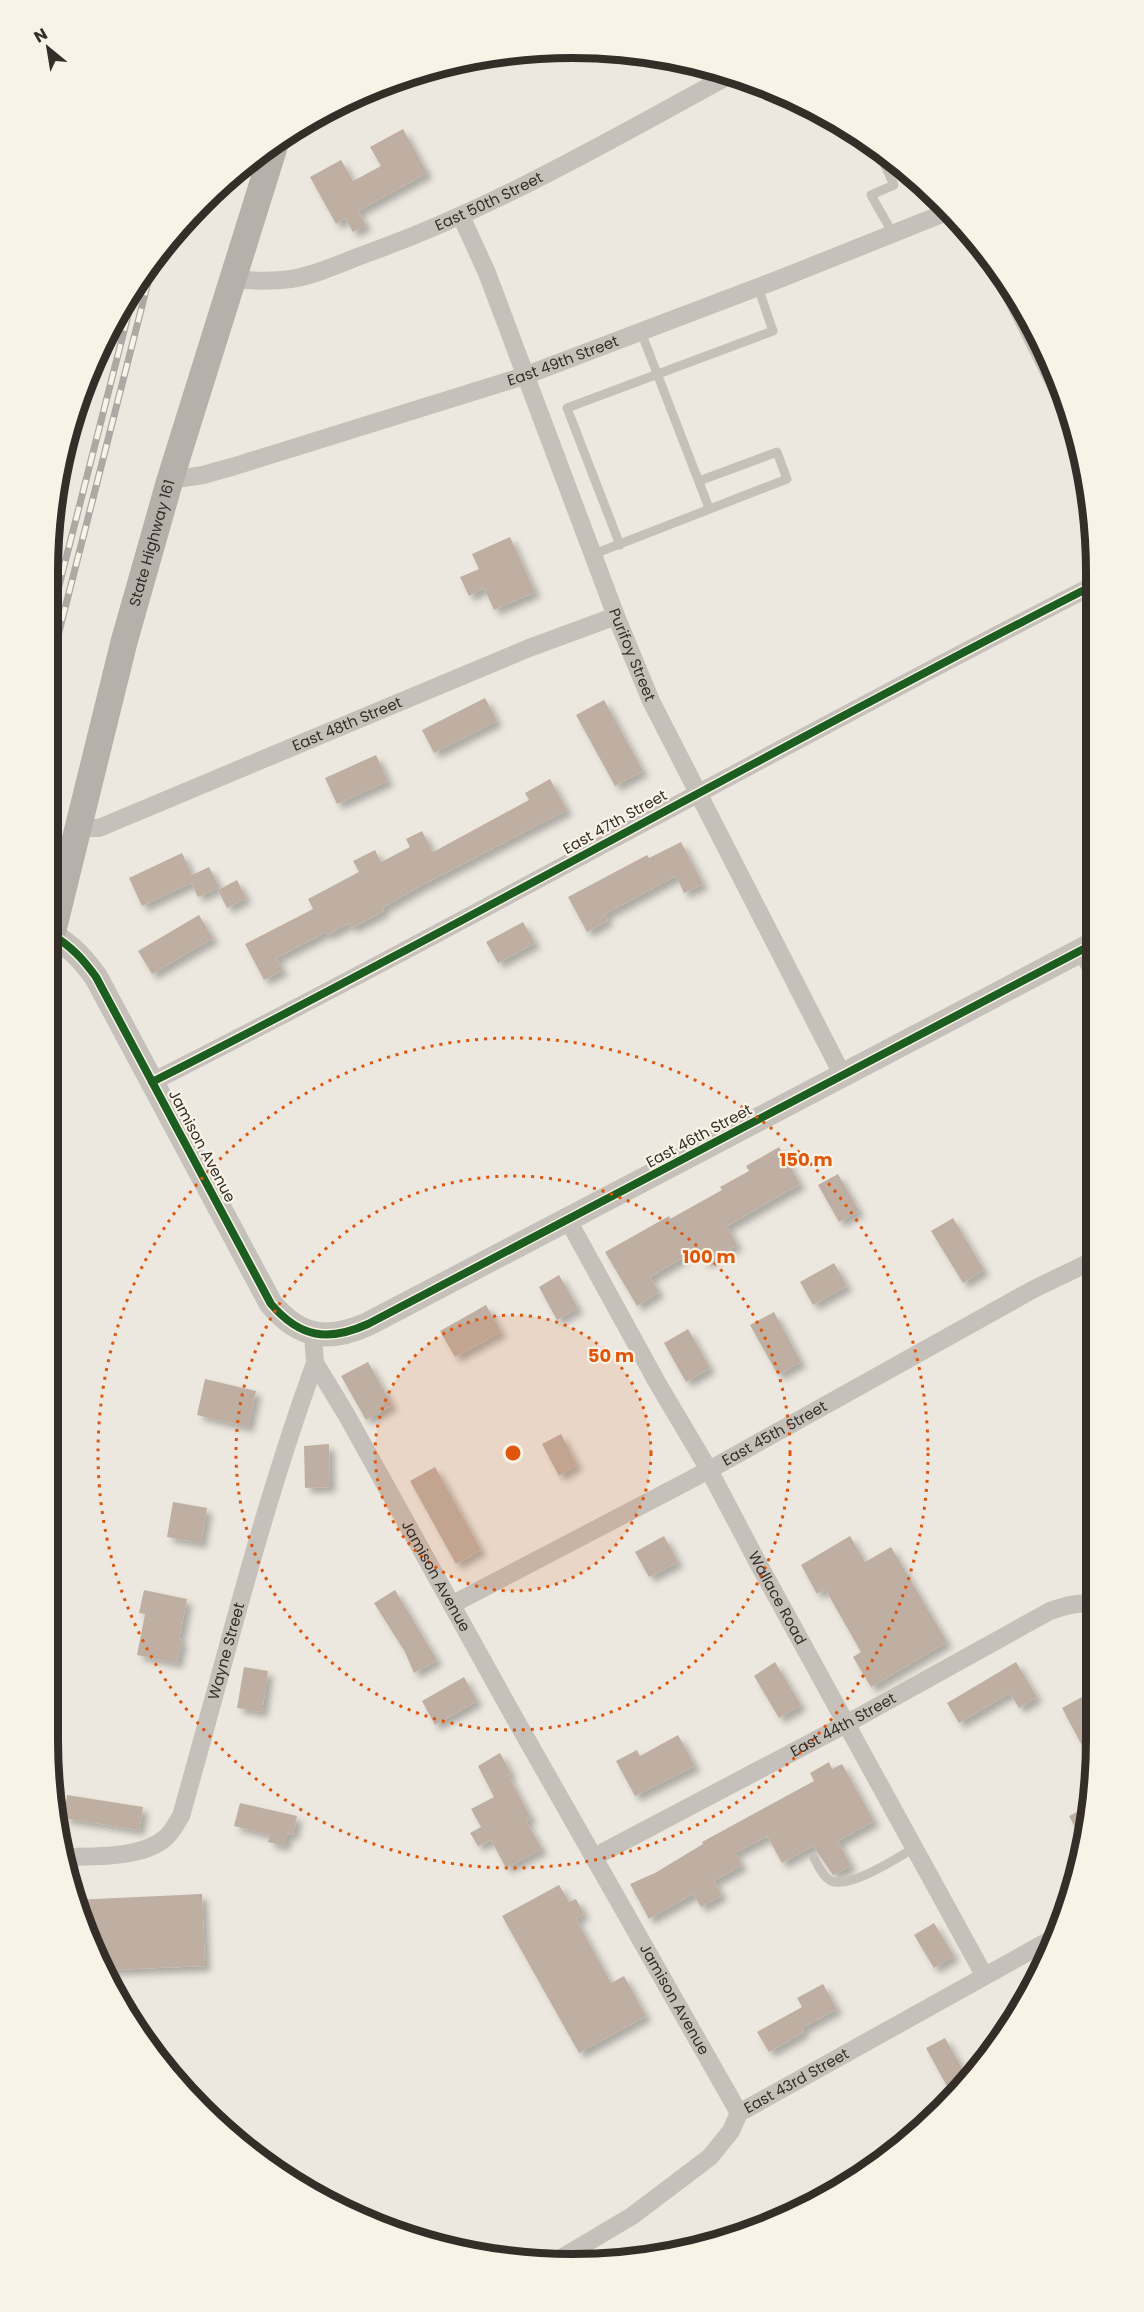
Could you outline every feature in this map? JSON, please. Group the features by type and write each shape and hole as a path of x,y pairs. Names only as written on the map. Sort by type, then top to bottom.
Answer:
{"main road":[{"name":"State Highway 161","path":"58,910 121,653 170,480 271,156"}],"street":[{"name":"East 50th Street","path":"232,279 262,282 302,276 397,243 461,216 720,81"},
{"name":"East 49th Street","path":"170,480 203,475 235,466 524,376 759,287 940,214"},
{"name":"Purifoy Street","path":"461,216 487,273 524,376 651,701 843,1076"},
{"name":"East 47th Street","path":"152,1082 442,932 697,793 1086,589"},
{"name":"East 48th Street","path":"78,828 99,828 530,648 616,616"},
{"name":"Jamison Avenue","path":"58,944 69,945 82,957 96,977 271,1304 282,1318 296,1328 313,1334 315,1364 346,1414 739,2113"},
{"name":"East 46th Street","path":"313,1334 332,1335 351,1332 1086,948"},
{"name":"Wallace Road","path":"568,1220 658,1384 709,1470 984,1976"},
{"name":"East 45th Street","path":"453,1604 709,1470 1034,1289 1086,1264"},
{"name":"Wayne Street","path":"72,1857 129,1854 163,1841 172,1832 181,1816 258,1539 296,1416 315,1364"},
{"name":"East 44th Street","path":"594,1857 846,1724 1050,1611 1066,1605 1086,1602"},
{"name":"East 43rd Street","path":"568,2254 632,2216 710,2157 731,2131 739,2113 894,2029 1043,1944"}],"lane":[{"path":"885,165 894,185 872,195 892,232"},
{"path":"620,545 567,408 773,331 759,287"},
{"path":"641,332 709,508"},
{"path":"594,554 787,479 777,452 699,482"},
{"path":"814,1858 827,1878 832,1882 842,1882 857,1878 914,1848"}],"building":[{"path":"403,129 427,173 358,211 366,225 353,232 345,218 336,224 310,177 341,160 353,181 381,166 370,147"},
{"path":"510,537 535,592 494,610 484,588 469,596 460,577 479,569 472,554"},
{"path":"485,698 497,721 434,753 422,730"},
{"path":"604,700 643,771 615,786 576,715"},
{"path":"376,755 388,781 337,804 325,778"},
{"path":"550,779 567,810 422,885 382,908 384,911 351,928 349,923 327,935 326,932 276,958 283,970 264,980 245,944 313,909 308,899 359,872 353,861 375,850 381,862 410,847 406,839 422,831 433,852 529,800 525,793"},
{"path":"681,842 703,884 684,893 676,876 605,914 608,920 587,932 568,897 647,855 649,858"},
{"path":"182,853 192,875 209,867 219,887 198,897 191,883 142,906 129,878"},
{"path":"237,880 246,898 227,908 218,890"},
{"path":"199,915 213,938 152,974 138,951"},
{"path":"523,922 535,943 498,963 486,942"},
{"path":"779,1147 800,1184 727,1226 737,1245 705,1263 697,1249 650,1277 659,1292 637,1306 605,1252 669,1216 670,1219 722,1190 720,1187 749,1171 746,1166"},
{"path":"838,1174 859,1211 839,1222 818,1185"},
{"path":"953,1218 984,1270 963,1283 931,1231"},
{"path":"834,1263 847,1286 813,1305 800,1282"},
{"path":"559,1275 578,1308 557,1320 539,1287"},
{"path":"486,1305 501,1332 455,1357 440,1331"},
{"path":"774,1312 801,1362 778,1375 750,1325"},
{"path":"688,1329 710,1368 686,1382 664,1343"},
{"path":"368,1362 392,1405 366,1420 341,1376"},
{"path":"205,1379 256,1391 248,1427 197,1415"},
{"path":"561,1434 577,1465 559,1476 542,1444"},
{"path":"329,1444 330,1487 305,1488 304,1446"},
{"path":"435,1467 481,1550 456,1564 410,1481"},
{"path":"173,1502 207,1508 201,1543 167,1537"},
{"path":"664,1536 678,1562 649,1577 635,1552"},
{"path":"850,1536 865,1562 891,1547 947,1642 871,1687 853,1657 861,1652 825,1589 817,1594 801,1565"},
{"path":"144,1590 187,1599 177,1663 137,1655 145,1614 139,1613"},
{"path":"395,1590 437,1660 414,1673 405,1652 374,1603"},
{"path":"775,1662 801,1705 779,1718 754,1676"},
{"path":"1016,1662 1037,1697 1019,1708 1010,1693 959,1723 947,1703"},
{"path":"244,1667 268,1671 262,1712 237,1708"},
{"path":"464,1677 477,1701 435,1725 422,1701"},
{"path":"1082,1697 1086,1703 1085,1752 1062,1708"},
{"path":"678,1735 695,1766 635,1796 616,1761 637,1750 640,1756"},
{"path":"500,1753 511,1773 508,1775 531,1818 526,1821 542,1849 506,1868 491,1840 478,1846 470,1833 481,1827 471,1809 494,1797 478,1766"},
{"path":"829,1762 832,1769 842,1764 874,1821 838,1841 851,1866 833,1875 813,1846 782,1863 767,1836 735,1853 742,1865 714,1881 722,1895 701,1907 693,1894 649,1919 630,1884 655,1873 703,1844 702,1842 814,1781 810,1773"},
{"path":"67,1795 143,1807 139,1830 65,1818"},
{"path":"240,1803 297,1816 293,1835 287,1834 284,1846 268,1842 270,1835 234,1826"},
{"path":"1081,1810 1077,1832 1069,1816"},
{"path":"559,1885 569,1902 576,1899 584,1914 576,1919 611,1983 624,1976 646,2016 579,2053 502,1916"},
{"path":"202,1894 205,1966 113,1970 84,1900"},
{"path":"934,1923 954,1956 934,1968 914,1935"},
{"path":"823,1984 837,2009 802,2028 804,2032 769,2052 757,2032 802,2007 797,1998"},
{"path":"945,2038 964,2072 951,2086 948,2088 926,2048"}],"railway":[{"path":"58,636 148,283"},
{"path":"58,590 129,312"}],"cycle path":[{"path":"152,1082 388,960 856,709 1086,589"},
{"path":"58,939 76,953 96,977 271,1304 293,1324 315,1334 327,1335 354,1330 368,1324 1086,948"}]}
